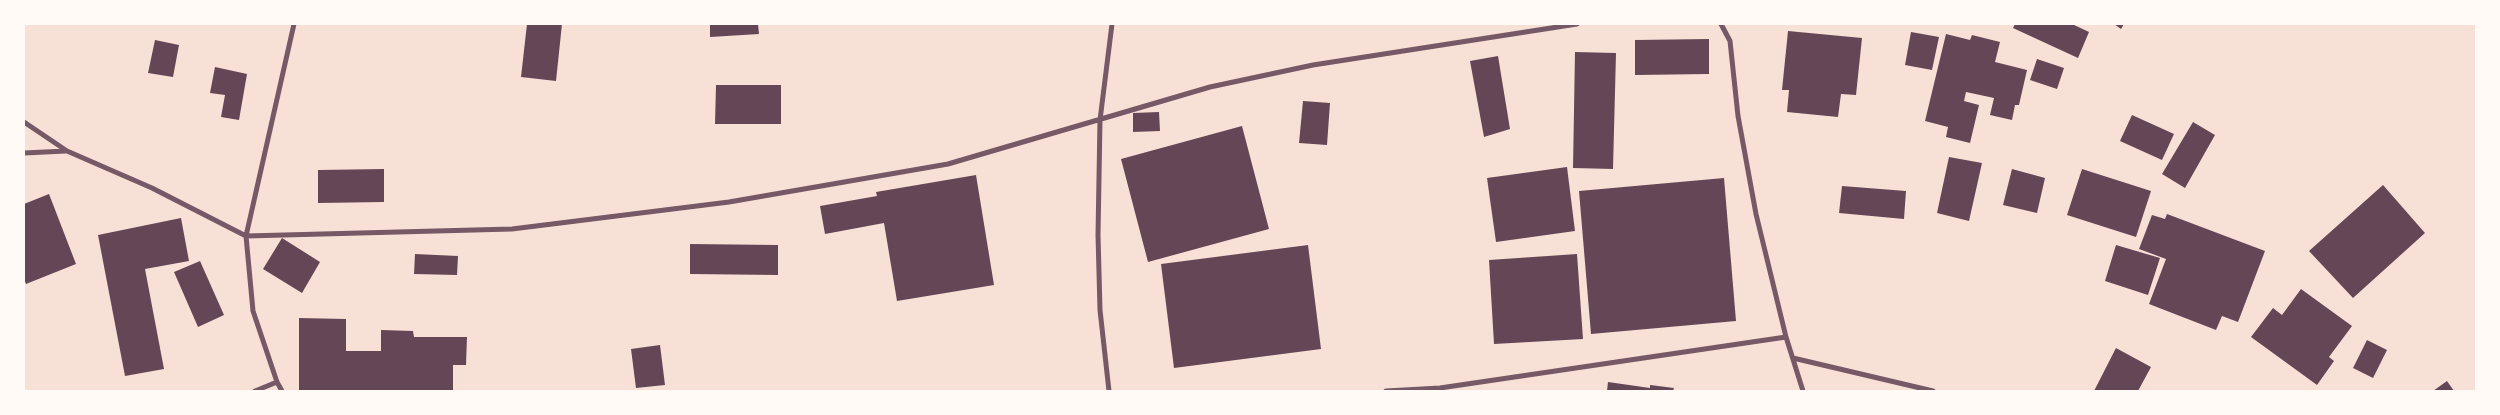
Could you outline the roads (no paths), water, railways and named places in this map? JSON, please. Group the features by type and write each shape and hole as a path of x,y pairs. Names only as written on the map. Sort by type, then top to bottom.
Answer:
{"street":[{"path":"282,391 277,382 253,310 246,236 294,24"},
{"path":"1109,391 1100,310 1098,234 1100,120 1112,24"},
{"path":"24,122 66,151 152,188 246,236 512,229 729,202 948,164 1210,87 1313,65 1577,24"},
{"path":"1721,24 1730,41 1738,116 1756,214 1786,337 1802,391"},
{"path":"24,153 66,151"},
{"path":"1386,391 1440,388 1562,368 1786,337"},
{"path":"1792,358 1933,391"},
{"path":"255,391 277,382"}]}
